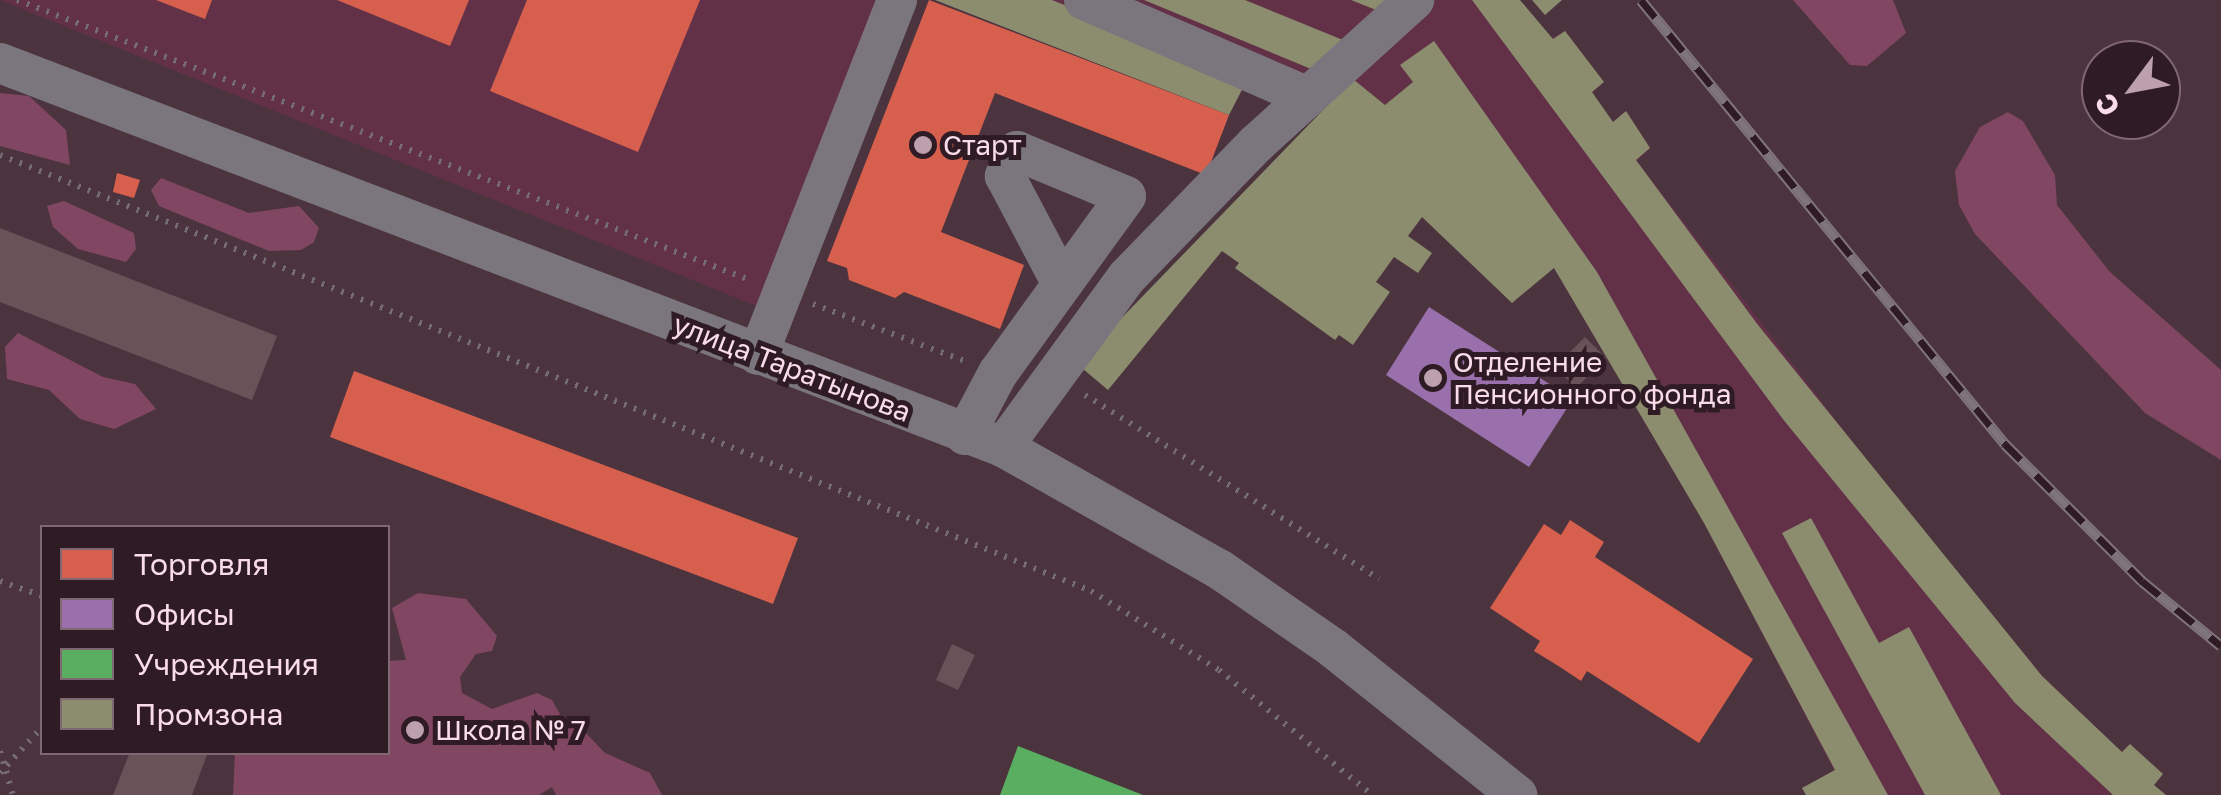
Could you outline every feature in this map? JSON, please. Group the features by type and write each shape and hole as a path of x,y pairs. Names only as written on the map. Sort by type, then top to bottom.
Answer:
{"street":[{"path":"758,355 897,0"},
{"path":"1084,0 1308,97"},
{"path":"984,441 1049,377 1166,235 1414,0"},
{"name":"улица Таратынова","path":"0,63 984,441 1219,569 1333,648 1517,795"},
{"path":"984,441 998,373 1060,282"}],"path":[{"path":"18,0 998,373"},
{"path":"0,155 1090,591 1219,670 1372,795"},
{"path":"1049,377 1131,418 1379,579"},
{"path":"0,580 40,595"},
{"path":"2,770 40,729"},
{"path":"0,751 2,770 13,795"}],"shaded area":[{"path":"0,0 881,0 759,307"},
{"path":"935,0 1520,0 1552,38 1565,31 1604,82 1592,92 1612,122 1626,111 1650,148 1637,161 1938,553 2043,676 2121,752 2130,744 2163,774 2154,785 2166,795 1806,795 1802,788 1834,770 1704,523 1554,268 1413,82 1385,105 1352,79 1308,124 1247,81 1229,115"},
{"path":"1793,0 1893,0 1906,33 1867,66 1850,65"},
{"path":"0,93 29,96 66,130 70,165 0,146"},
{"path":"2008,112 2023,121 2055,175 2057,205 2110,272 2221,370 2221,460 2145,413 1975,234 1959,205 1955,171 1980,127"},
{"path":"161,178 249,213 299,206 319,228 314,242 301,250 269,251 159,206 151,190"},
{"path":"64,201 134,233 136,249 126,262 78,249 53,227 47,206"},
{"path":"18,333 103,377 135,384 156,409 114,429 80,419 49,390 7,379 5,347"},
{"path":"418,593 466,599 497,636 492,651 476,654 460,677 462,693 492,709 537,693 552,700 567,727 582,729 605,753 650,773 662,795 556,795 552,787 539,795 233,795 235,755 390,755 390,661 406,660 392,608"}],"building: Торговля":[{"path":"156,0 212,0 205,19"},
{"path":"337,0 469,0 450,46"},
{"path":"527,0 700,0 638,152 490,91"},
{"name":"Старт","path":"929,0 1229,115 1206,175 995,93 941,232 1024,265 1000,329 904,292 895,298 849,280 847,268 827,261"},
{"path":"117,173 140,180 134,198 113,192"},
{"path":"354,371 798,538 773,604 330,437"},
{"path":"1570,520 1604,542 1595,557 1753,659 1699,743 1587,671 1581,681 1534,651 1540,641 1490,608 1544,524 1561,535"}],"building: Офисы":[{"path":"1429,307 1573,399 1529,467 1386,375"}],"building: Учреждения":[{"path":"1018,746 1143,795 1000,795"}],"building: Промзона":[{"path":"935,0 1052,0 1247,80 1229,115"},
{"path":"1144,0 1245,0 1343,40 1328,76"},
{"path":"1351,0 1392,0 1386,14"},
{"path":"1472,0 1520,0 1553,39 1565,31 1604,82 1592,92 1613,122 1626,111 1650,148 1636,160 1758,325 2042,676 2122,752 2130,744 2163,774 2154,785 2166,795 2113,795 2015,703 1782,418"},
{"path":"1532,0 1562,0 1545,15"},
{"path":"1434,41 1597,272 1888,795 1806,795 1802,788 1835,770 1704,523 1554,268 1512,303 1422,217 1408,236 1432,253 1418,273 1394,257 1376,282 1390,292 1353,345 1339,335 1335,340 1235,268 1239,263 1222,251 1108,390 1077,364 1353,79 1385,105 1413,82 1400,65"},
{"path":"1811,518 1879,643 1909,627 2001,795 1925,795 1782,533"}],"building: Прочее":[{"path":"0,228 277,336 252,400 0,302"},
{"path":"1585,337 1606,358 1576,388 1555,367"},
{"path":"952,644 975,655 958,690 936,680"},
{"path":"129,755 207,755 192,795 113,795"}],"railway":[{"path":"1641,0 2005,444 2142,581 2221,646"}],"place":[{"name":"Старт","path":"923,145"},
{"name":"Отделение Пенсионного фонда","path":"1433,378"},
{"name":"Школа № 7","path":"415,730"}]}
